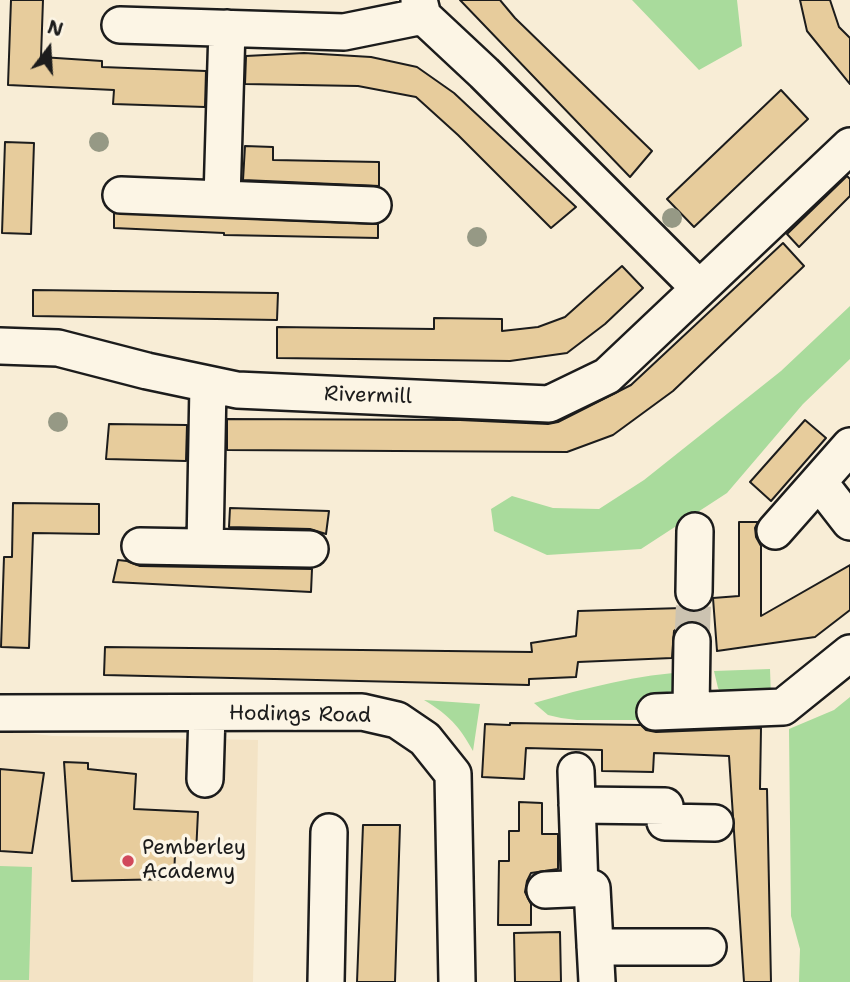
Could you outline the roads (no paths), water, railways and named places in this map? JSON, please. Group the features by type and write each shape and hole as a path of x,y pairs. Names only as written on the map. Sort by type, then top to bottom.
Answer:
{"street":[{"path":"120,25 344,32 421,8 699,288"},
{"path":"222,199 227,28"},
{"name":"Rivermill","path":"0,346 58,348 237,390 549,404 607,376 850,146"},
{"path":"121,195 373,205"},
{"path":"205,547 208,384"},
{"path":"775,531 850,446"},
{"path":"819,482 850,522"},
{"path":"694,592 695,530"},
{"path":"140,546 310,549"},
{"path":"691,710 692,641"},
{"path":"655,712 783,707 850,653"},
{"name":"Hodings Road","path":"0,713 362,712 397,720 425,739 453,774 457,982"},
{"path":"205,779 207,714"},
{"path":"576,771 580,888"},
{"path":"577,806 664,806 665,822 715,823"},
{"path":"326,982 329,832"},
{"path":"545,890 592,888 597,982"},
{"path":"596,947 708,947"}],"tunnel":[{"path":"692,641 694,592"}],"place":[{"name":"Pemberley Academy","path":"128,861"}]}
